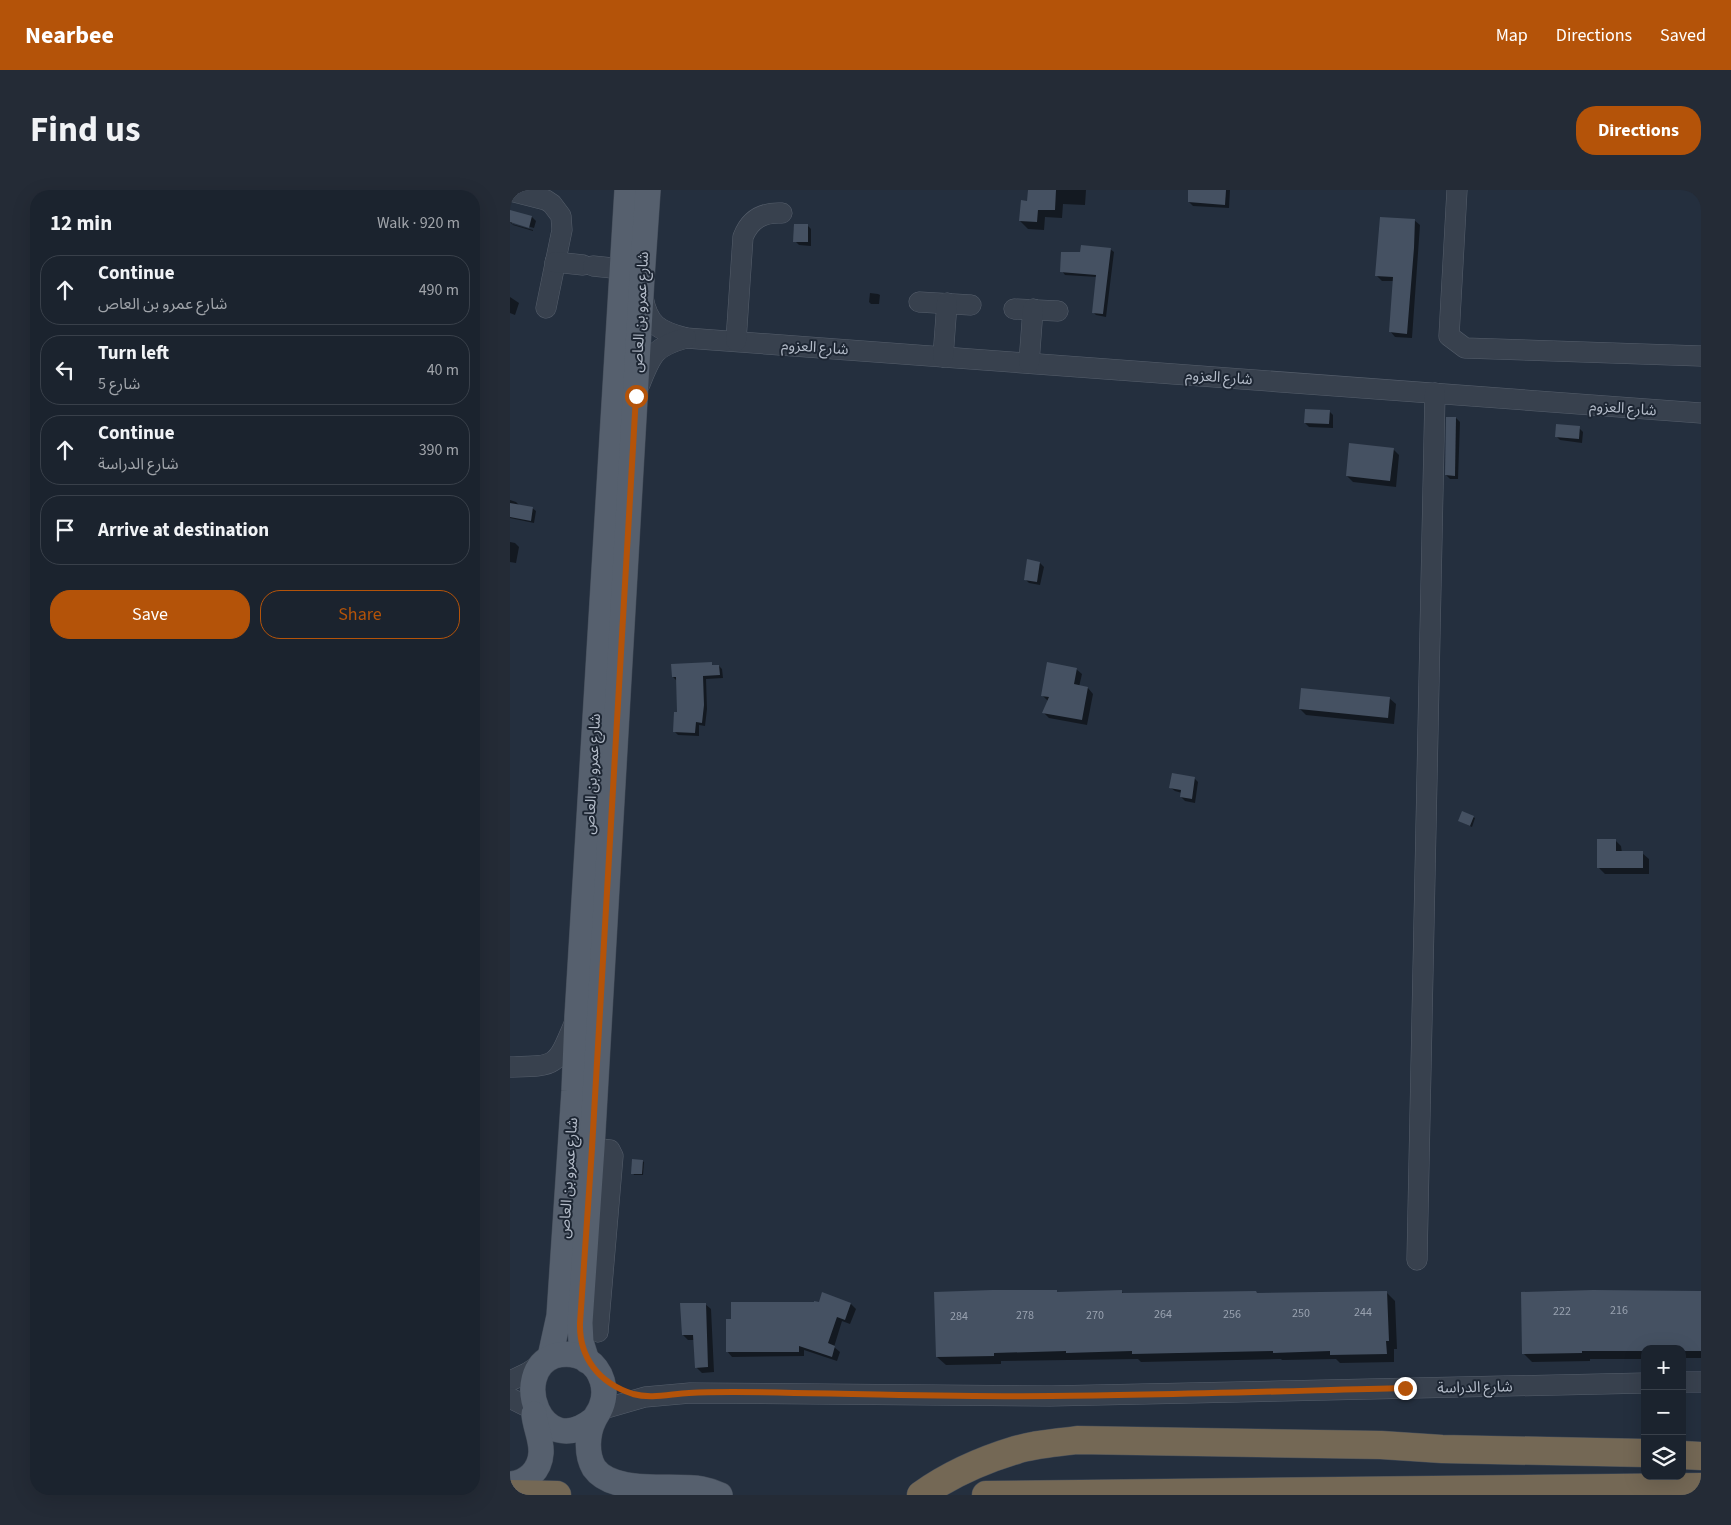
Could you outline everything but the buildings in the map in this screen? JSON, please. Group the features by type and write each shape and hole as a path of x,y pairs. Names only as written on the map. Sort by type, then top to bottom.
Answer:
{"highway":[{"path":"921,1495 956,1475 1016,1450 1077,1440 1641,1453"},
{"path":"1686,1455 1701,1456"},
{"path":"986,1495 1701,1487"},
{"path":"510,1494 557,1495"}],"main road":[{"name":"شارع عمرو بن العاص","path":"594,1367 584,1352 580,1333 636,396 627,190"},
{"name":"شارع عمرو بن العاص","path":"544,1361 559,1316 577,1017 632,273 648,190"},
{"path":"510,1484 520,1482 530,1476 535,1471 541,1453 540,1445 525,1407 528,1401 528,1386 533,1372 544,1361 569,1354 594,1367 604,1388 603,1403 597,1414 588,1446 595,1470 608,1480 619,1485 640,1488 702,1489 720,1495"},
{"path":"525,1407 546,1426 563,1431 580,1428 597,1414"}],"street":[{"path":"1458,190 1449,336 1465,348 1701,356"},
{"path":"510,191 546,200 557,209 562,223 546,308"},
{"path":"736,341 743,237 746,229 758,217 773,213 782,214"},
{"path":"555,262 588,265 632,273"},
{"name":"شارع العزوم","path":"632,273 644,298 648,317 664,331 686,338 1701,414"},
{"path":"920,302 971,305"},
{"path":"943,357 947,303"},
{"path":"1029,363 1024,309 1058,310"},
{"name":"شارع العزوم","path":"636,396 654,353 670,342 686,338"},
{"path":"1417,1260 1435,393"},
{"path":"510,1067 538,1066 551,1063 558,1057 577,1017"},
{"path":"538,1066 557,1072 574,1091"},
{"path":"592,1148 610,1150 613,1156 598,1332"},
{"path":"510,1381 527,1373 544,1361"},
{"path":"594,1367 616,1387 645,1396"},
{"path":"1686,1382 1701,1382"},
{"name":"شارع الدراسة","path":"645,1396 690,1392 1050,1396 1641,1383"},
{"path":"597,1414 645,1396"}],"route":[{"path":"636,396 580,1323 581,1342 587,1360 616,1387 645,1396 690,1392 1050,1396 1405,1388"}]}
